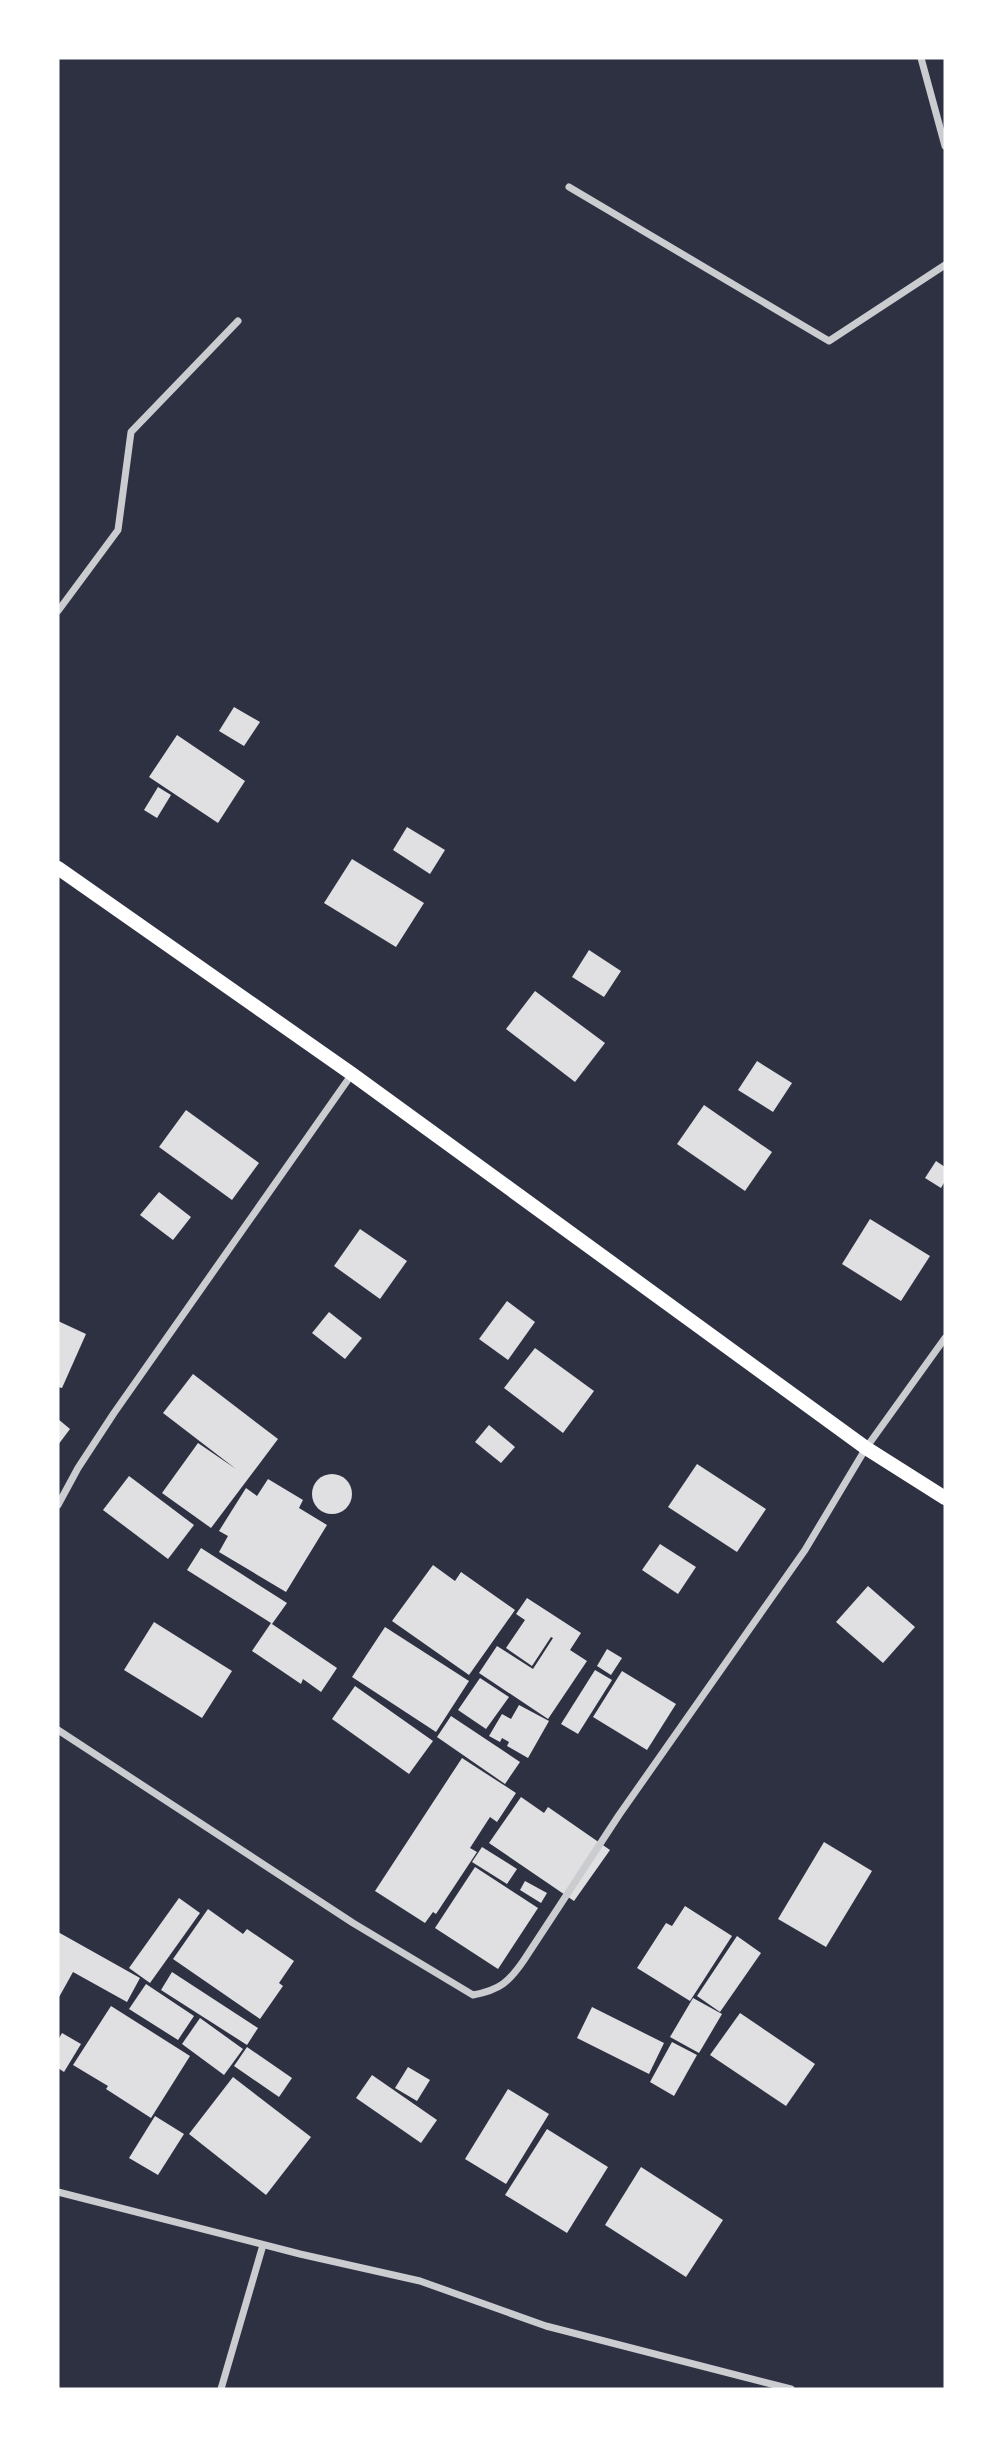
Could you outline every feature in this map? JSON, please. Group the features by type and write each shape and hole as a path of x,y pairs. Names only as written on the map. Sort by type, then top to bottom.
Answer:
{"main road":[{"path":"58,868 352,1074 866,1448 945,1498"}],"street":[{"path":"921,58 945,146"},
{"path":"569,187 829,341 945,265"},
{"path":"58,611 118,530 131,432 238,321"},
{"path":"58,1505 78,1468 114,1413 352,1074"},
{"path":"58,1730 353,1923 473,1995 491,1992 510,1980 524,1960 619,1815 805,1550 866,1448 945,1338"},
{"path":"58,2192 263,2245 420,2281 546,2326 791,2389"},
{"path":"220,2389 263,2245"}],"building":[{"path":"234,707 260,722 244,746 219,731"},
{"path":"177,735 245,781 218,823 149,777"},
{"path":"158,787 171,795 157,818 144,810"},
{"path":"407,827 445,850 430,874 393,850"},
{"path":"352,859 424,903 396,947 324,903"},
{"path":"589,950 621,971 604,997 572,977"},
{"path":"535,991 605,1043 575,1082 506,1029"},
{"path":"757,1061 792,1083 773,1112 738,1090"},
{"path":"704,1105 772,1152 745,1191 677,1144"},
{"path":"186,1110 259,1163 232,1200 159,1147"},
{"path":"936,1161 945,1167 945,1181 941,1188 925,1178"},
{"path":"159,1192 191,1217 173,1240 140,1215"},
{"path":"870,1219 930,1256 901,1301 842,1264"},
{"path":"360,1229 407,1261 380,1299 334,1266"},
{"path":"507,1301 535,1322 508,1360 479,1339"},
{"path":"329,1312 362,1338 345,1359 312,1333"},
{"path":"58,1321 86,1334 62,1388 58,1387"},
{"path":"535,1348 594,1391 563,1433 504,1388"},
{"path":"193,1374 278,1439 211,1528 162,1493 198,1443 236,1469 163,1413"},
{"path":"58,1419 70,1429 58,1445"},
{"path":"489,1425 515,1447 501,1463 475,1442"},
{"path":"697,1464 766,1509 737,1552 668,1507"},
{"path":"332,1474 346,1480 352,1494 346,1508 332,1514 318,1508 312,1494 318,1480"},
{"path":"129,1476 194,1525 168,1559 103,1510"},
{"path":"268,1479 303,1500 299,1508 327,1525 286,1592 219,1552 228,1536 219,1531 246,1488 257,1496"},
{"path":"660,1544 696,1567 678,1594 642,1570"},
{"path":"201,1548 287,1603 272,1624 337,1668 321,1692 303,1679 301,1684 252,1651 271,1623 187,1570"},
{"path":"433,1565 455,1581 461,1572 515,1610 469,1675 392,1621"},
{"path":"868,1586 915,1627 883,1663 836,1622"},
{"path":"527,1598 581,1633 570,1650 587,1661 548,1719 479,1673 497,1646 533,1669 553,1638 551,1637 532,1666 506,1648 525,1620 516,1614"},
{"path":"154,1622 232,1671 202,1718 124,1670"},
{"path":"385,1627 469,1681 436,1732 352,1677"},
{"path":"607,1649 622,1658 611,1675 597,1666"},
{"path":"595,1670 612,1680 578,1734 561,1724"},
{"path":"622,1671 676,1704 647,1750 593,1717"},
{"path":"480,1678 509,1697 486,1729 458,1710"},
{"path":"355,1686 433,1741 409,1774 332,1719"},
{"path":"519,1705 549,1721 528,1758 507,1746 509,1742 502,1738 500,1742 489,1736 502,1714 511,1719"},
{"path":"451,1716 520,1762 505,1784 437,1737"},
{"path":"462,1758 516,1793 497,1822 490,1817 470,1848 477,1852 436,1914 433,1912 425,1923 375,1891"},
{"path":"521,1797 544,1813 548,1807 610,1850 574,1901 489,1843"},
{"path":"824,1842 872,1871 826,1947 778,1919"},
{"path":"482,1847 517,1869 507,1884 472,1862"},
{"path":"475,1867 538,1908 498,1969 435,1928"},
{"path":"525,1881 547,1893 541,1903 520,1890"},
{"path":"179,1898 200,1913 150,1983 129,1968"},
{"path":"685,1906 732,1936 690,2001 637,1968 666,1923 672,1926"},
{"path":"208,1909 243,1934 247,1929 294,1961 279,1983 283,1986 260,2019 173,1959"},
{"path":"58,1932 140,1978 127,2002 73,1972 58,1999"},
{"path":"737,1936 761,1953 720,2012 697,1996"},
{"path":"172,1972 258,2028 247,2045 161,1990"},
{"path":"146,1984 194,2016 178,2040 129,2009"},
{"path":"693,1998 722,2014 699,2053 670,2037"},
{"path":"111,2006 190,2056 151,2118 106,2089 108,2086 73,2065"},
{"path":"592,2007 664,2043 649,2074 577,2038"},
{"path":"740,2013 815,2064 786,2106 710,2055"},
{"path":"200,2018 243,2049 224,2075 182,2044"},
{"path":"62,2033 81,2044 64,2072 58,2068 58,2040"},
{"path":"672,2042 697,2055 674,2096 650,2082"},
{"path":"247,2047 292,2078 279,2097 234,2066"},
{"path":"408,2067 430,2080 417,2101 395,2088"},
{"path":"372,2075 437,2120 421,2143 356,2098"},
{"path":"233,2077 311,2137 266,2195 189,2134"},
{"path":"508,2089 549,2114 506,2184 465,2159"},
{"path":"155,2116 184,2134 158,2175 129,2158"},
{"path":"547,2129 608,2167 567,2233 505,2195"},
{"path":"641,2167 723,2220 686,2277 605,2225"}]}
